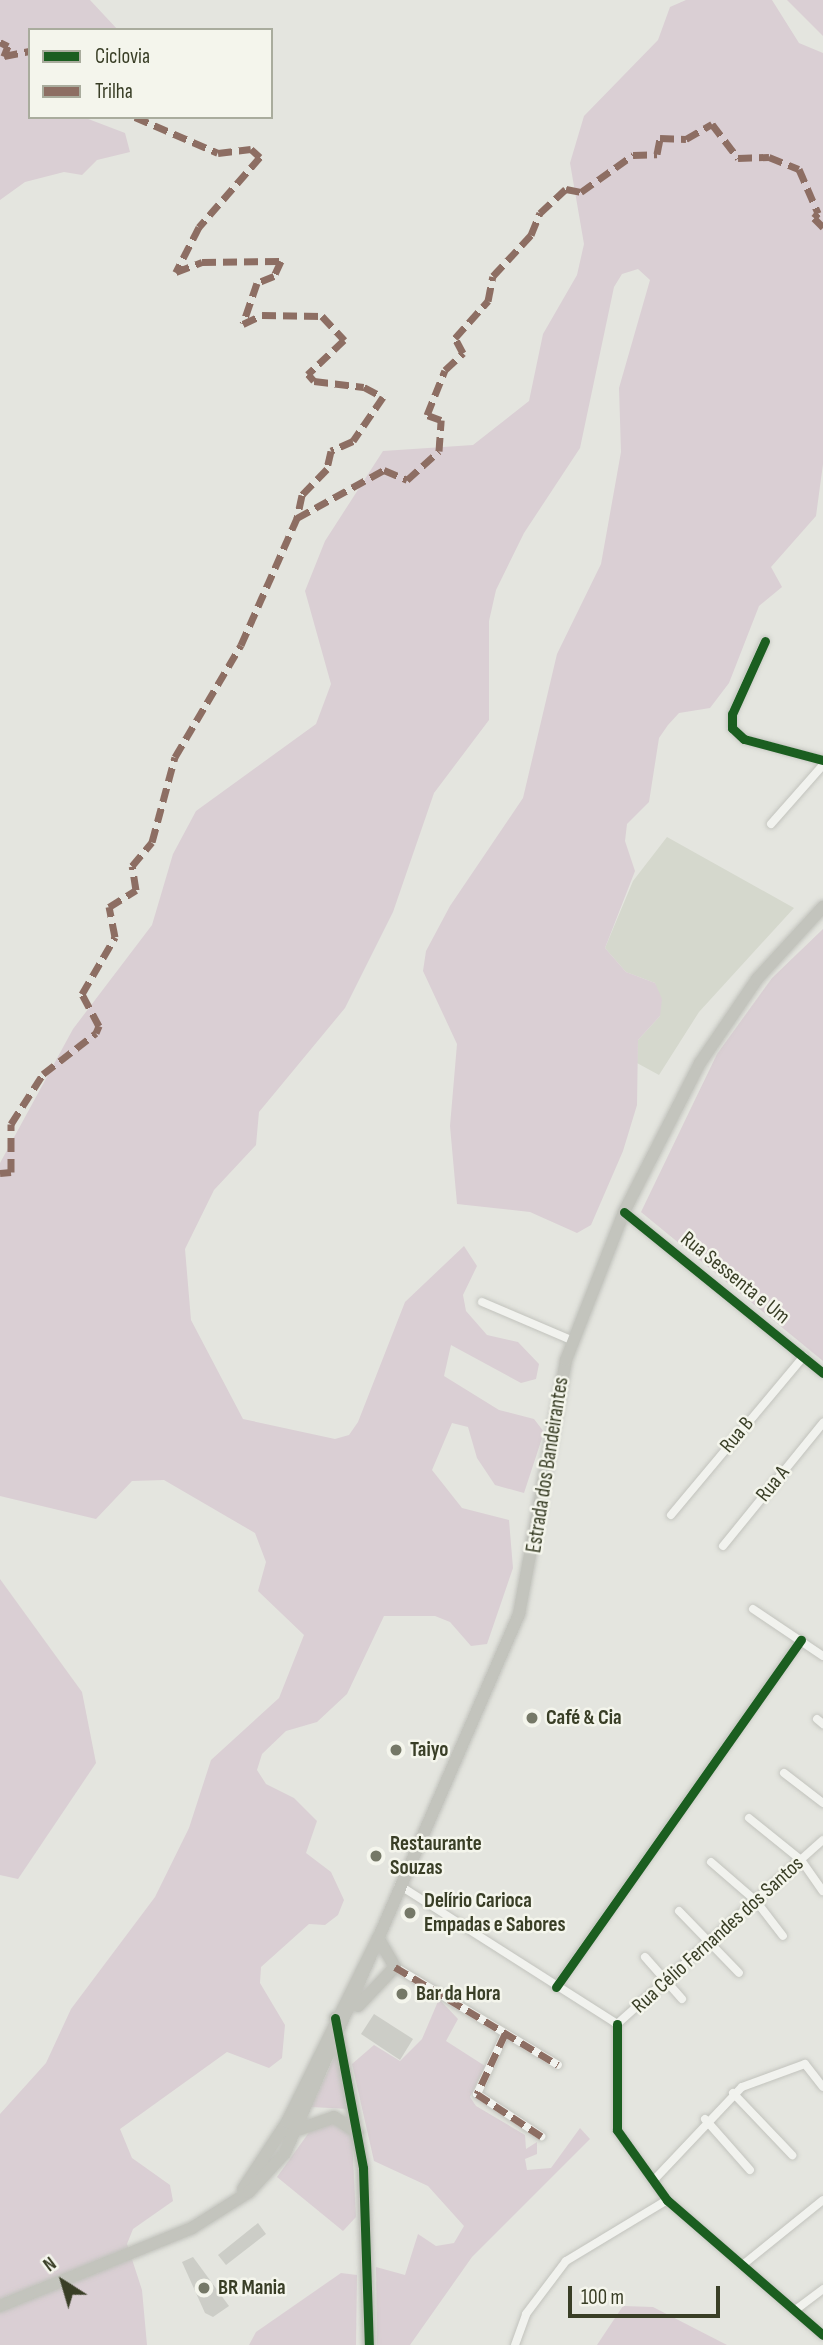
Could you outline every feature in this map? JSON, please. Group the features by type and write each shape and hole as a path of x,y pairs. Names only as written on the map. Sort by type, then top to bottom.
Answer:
{"main road":[{"name":"Estrada dos Bandeirantes","path":"0,2306 176,2236 231,2203 273,2169 297,2131 337,2046 399,1885 519,1614 571,1340 624,1212 700,1063 757,979 823,907"},
{"name":"Estrada dos Bandeirantes","path":"231,2203 272,2150 335,2018 377,1938"},
{"path":"350,2014 395,1967 393,1954 377,1938"},
{"path":"335,2018 337,2046 358,2133 369,2345"},
{"path":"297,2131 325,2117 358,2133"}],"street":[{"path":"765,641 732,714 732,728 744,739 823,760"},
{"path":"771,824 823,765"},
{"name":"Rua Sessenta e Um","path":"624,1212 823,1373"},
{"path":"482,1302 571,1340"},
{"name":"Rua B","path":"671,1515 804,1356"},
{"name":"Rua A","path":"723,1546 823,1423"},
{"path":"753,1609 823,1656"},
{"path":"556,1987 801,1640"},
{"path":"784,1773 823,1803"},
{"path":"749,1818 801,1860 823,1892"},
{"name":"Rua Célio Fernandes dos Santos","path":"399,1885 617,2024 823,1840"},
{"path":"711,1863 756,1901 783,1936"},
{"path":"679,1911 712,1941 739,1973"},
{"path":"645,1957 682,2000"},
{"path":"395,1967 558,2066"},
{"path":"617,2024 617,2130 667,2200 798,2308 823,2335"},
{"path":"505,2035 477,2094 541,2136"},
{"path":"653,2182 705,2119 733,2094 799,2064 811,2068 823,2087"},
{"path":"733,2094 792,2155"},
{"path":"705,2119 750,2170"},
{"path":"515,2345 526,2314 566,2261 667,2200"},
{"path":"745,2263 823,2200"},
{"path":"798,2308 823,2289"}],"shaded area":[{"path":"0,0 90,0 116,28 28,28 28,119 88,119 125,133 130,152 97,160 82,175 64,172 25,182 0,200"},
{"path":"686,0 772,0 799,43 823,53 823,464 816,516 771,567 782,587 759,606 729,683 710,708 679,713 659,738 649,802 627,824 625,841 635,871 605,948 626,972 655,983 662,999 660,1016 638,1040 637,1105 623,1151 591,1225 577,1233 530,1212 457,1204 450,1126 457,1044 423,971 426,951 450,906 523,798 557,654 601,564 621,452 619,388 650,280 638,269 622,274 614,287 580,448 524,533 496,590 489,621 489,720 434,793 393,912 345,1008 259,1112 256,1145 214,1190 185,1249 191,1320 243,1419 335,1439 349,1435 358,1422 405,1302 464,1246 477,1266 463,1295 466,1311 487,1335 518,1342 539,1364 536,1379 521,1383 451,1345 444,1376 499,1410 534,1419 544,1432 524,1493 495,1485 477,1458 468,1427 452,1423 432,1470 462,1508 509,1520 513,1568 487,1644 471,1646 450,1622 435,1616 384,1616 347,1694 317,1722 286,1731 262,1754 257,1770 266,1784 294,1798 317,1821 306,1853 331,1872 344,1900 338,1915 325,1925 309,1924 261,1967 260,1983 285,2025 282,2058 269,2068 227,2052 120,2129 132,2158 170,2185 173,2201 133,2229 127,2244 142,2290 147,2345 0,2345 0,2114 46,2063 71,2009 155,1897 189,1828 211,1760 279,1698 304,1635 258,1591 266,1562 255,1533 164,1480 132,1481 96,1519 0,1496 0,1163 73,1029 152,925 173,854 196,811 316,724 331,684 305,591 325,541 383,451 473,445 529,401 543,334 577,275 584,244 570,163 584,116 658,40 670,7"},
{"path":"787,0 823,0 823,36"},
{"path":"667,837 794,908 699,1012 659,1075 637,1063 638,1040 660,1016 655,983 626,972 605,948 633,881"},
{"path":"823,929 823,1361 641,1212 717,1054 772,978"},
{"path":"0,1579 82,1692 96,1763 18,1879 0,1875"},
{"path":"439,1999 458,2019 446,2041 485,2066 470,2097 476,2106 525,2135 526,2149 537,2142 537,2154 525,2159 527,2170 551,2168 580,2128 590,2139 472,2257 410,2345 377,2345 376,2267 405,2275 418,2234 436,2246 454,2243 464,2226 428,2186 374,2161 352,2064 374,2045 400,2061 422,2039"},
{"path":"335,2056 349,2109 311,2107"},
{"path":"325,2120 343,2126 352,2138 356,2217 343,2231 277,2177 315,2124"},
{"path":"341,2273 357,2275 356,2345 249,2345 256,2332"},
{"path":"623,2306 653,2307 727,2345 597,2345"}],"building":[{"path":"374,2014 413,2039 400,2060 361,2034"},
{"path":"258,2223 266,2234 226,2265 218,2255"},
{"name":"BR Mania","path":"193,2257 229,2306 213,2317 205,2313 182,2262"}],"marked path":[{"path":"0,42 8,46 4,56 28,51"},
{"path":"140,119 218,153 251,149 260,157 199,227 176,272 202,262 281,261 274,276 257,283 243,324 262,315 322,316 344,340 308,374 314,381 364,387 383,397 353,441 331,451 327,469 302,495 297,518"},
{"path":"0,1173 11,1172 11,1124 43,1074 96,1033 99,1026 82,994 115,937 109,907 136,890 132,866 152,842 175,757 241,645 297,518 384,470 407,480 439,451 441,420 427,415 445,370 463,353 455,338 488,301 493,276 531,235 540,213 566,189 581,192 633,155 657,154 660,138 686,139 712,124 738,158 769,157 799,169 818,213 814,218 823,227"},
{"path":"395,1967 558,2065"},
{"path":"505,2034 477,2094 541,2136"}],"cycle path":[{"path":"765,641 732,714 732,728 744,739 823,760"},
{"path":"624,1212 823,1373"},
{"path":"556,1987 801,1640"},
{"path":"335,2018 363,2168 369,2345"},
{"path":"617,2024 617,2130 667,2200 823,2335"}],"place":[{"name":"Café & Cia","path":"532,1718"},
{"name":"Taiyo","path":"396,1750"},
{"name":"Restaurante Souzas","path":"376,1856"},
{"name":"Delírio Carioca Empadas e Sabores","path":"410,1913"},
{"name":"Bar da Hora","path":"402,1994"},
{"name":"BR Mania","path":"204,2288"}]}
